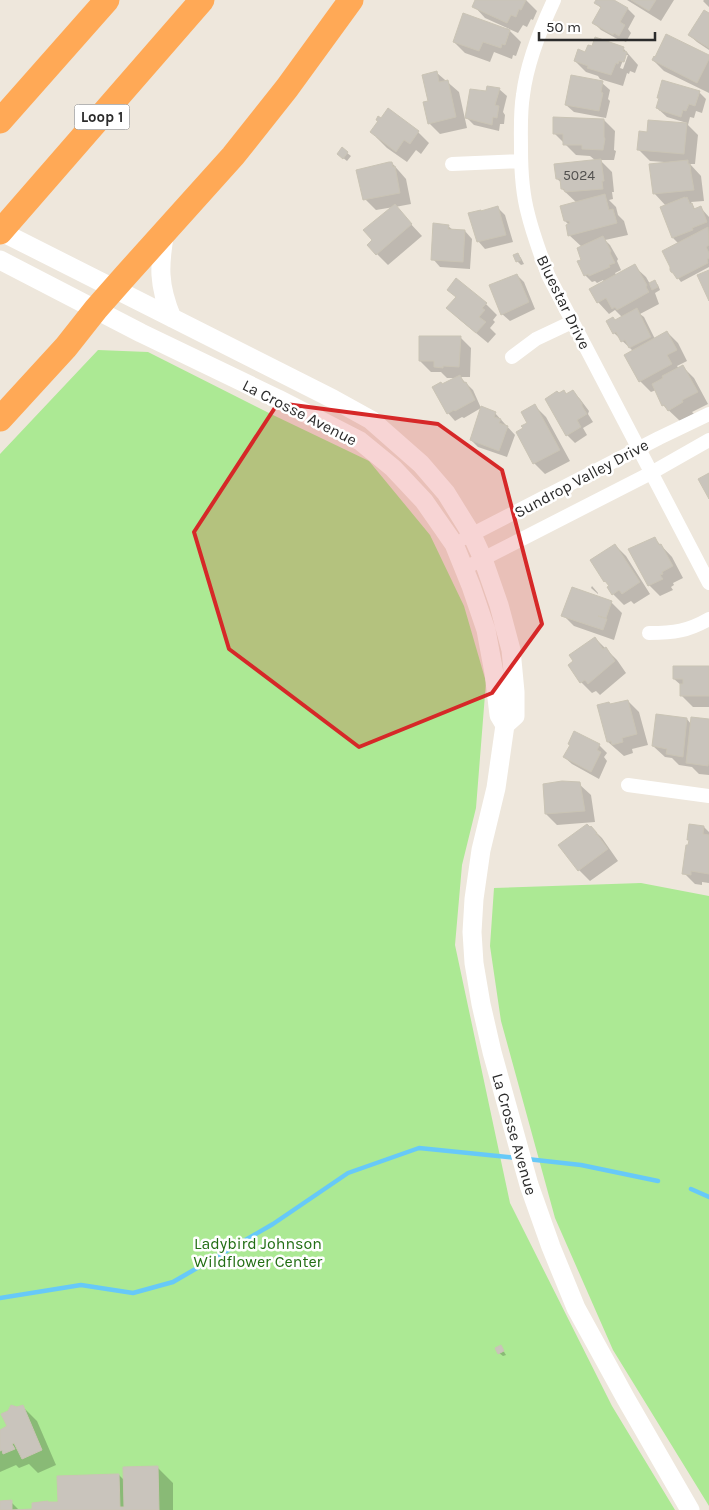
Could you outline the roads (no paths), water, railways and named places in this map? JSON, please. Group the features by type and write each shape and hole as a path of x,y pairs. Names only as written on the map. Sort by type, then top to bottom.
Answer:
{"highway":[{"path":"0,121 107,0"},
{"name":"Loop 1","path":"0,231 202,0"},
{"path":"0,419 66,347 96,309 245,141 287,88 351,0"}],"street":[{"name":"Bluestar Drive","path":"554,0 538,36 526,77 523,95 521,160 524,192 534,238 548,276 709,583"},
{"path":"452,164 521,160"},
{"path":"165,230 161,257 161,282 172,318"},
{"path":"0,231 114,289"},
{"name":"La Crosse Avenue","path":"0,260 141,333 360,441 393,468 424,501 454,544 465,568 486,630 500,715 505,725 496,788 481,850 474,899 472,932 473,959 492,1052 529,1185 551,1247 576,1308 690,1510"},
{"name":"La Crosse Avenue","path":"114,289 371,420 420,464 446,493 472,535 483,559 499,605 511,650 515,692 515,716 505,725"},
{"path":"512,357 536,339 572,322"},
{"name":"Sundrop Valley Drive","path":"454,544 638,448 709,414"},
{"name":"Sundrop Valley Drive","path":"465,568 651,473 709,440"},
{"path":"649,633 684,630 695,627 709,619"},
{"path":"628,785 709,796"}],"waterway":[{"path":"0,1298 81,1285 133,1293 173,1282 273,1224 348,1173 419,1148 517,1158"},
{"path":"527,1159 581,1165 658,1181"},
{"path":"691,1189 709,1197"}],"park label":[{"name":"Ladybird Johnson Wildflower Center","path":"258,1252"}]}
